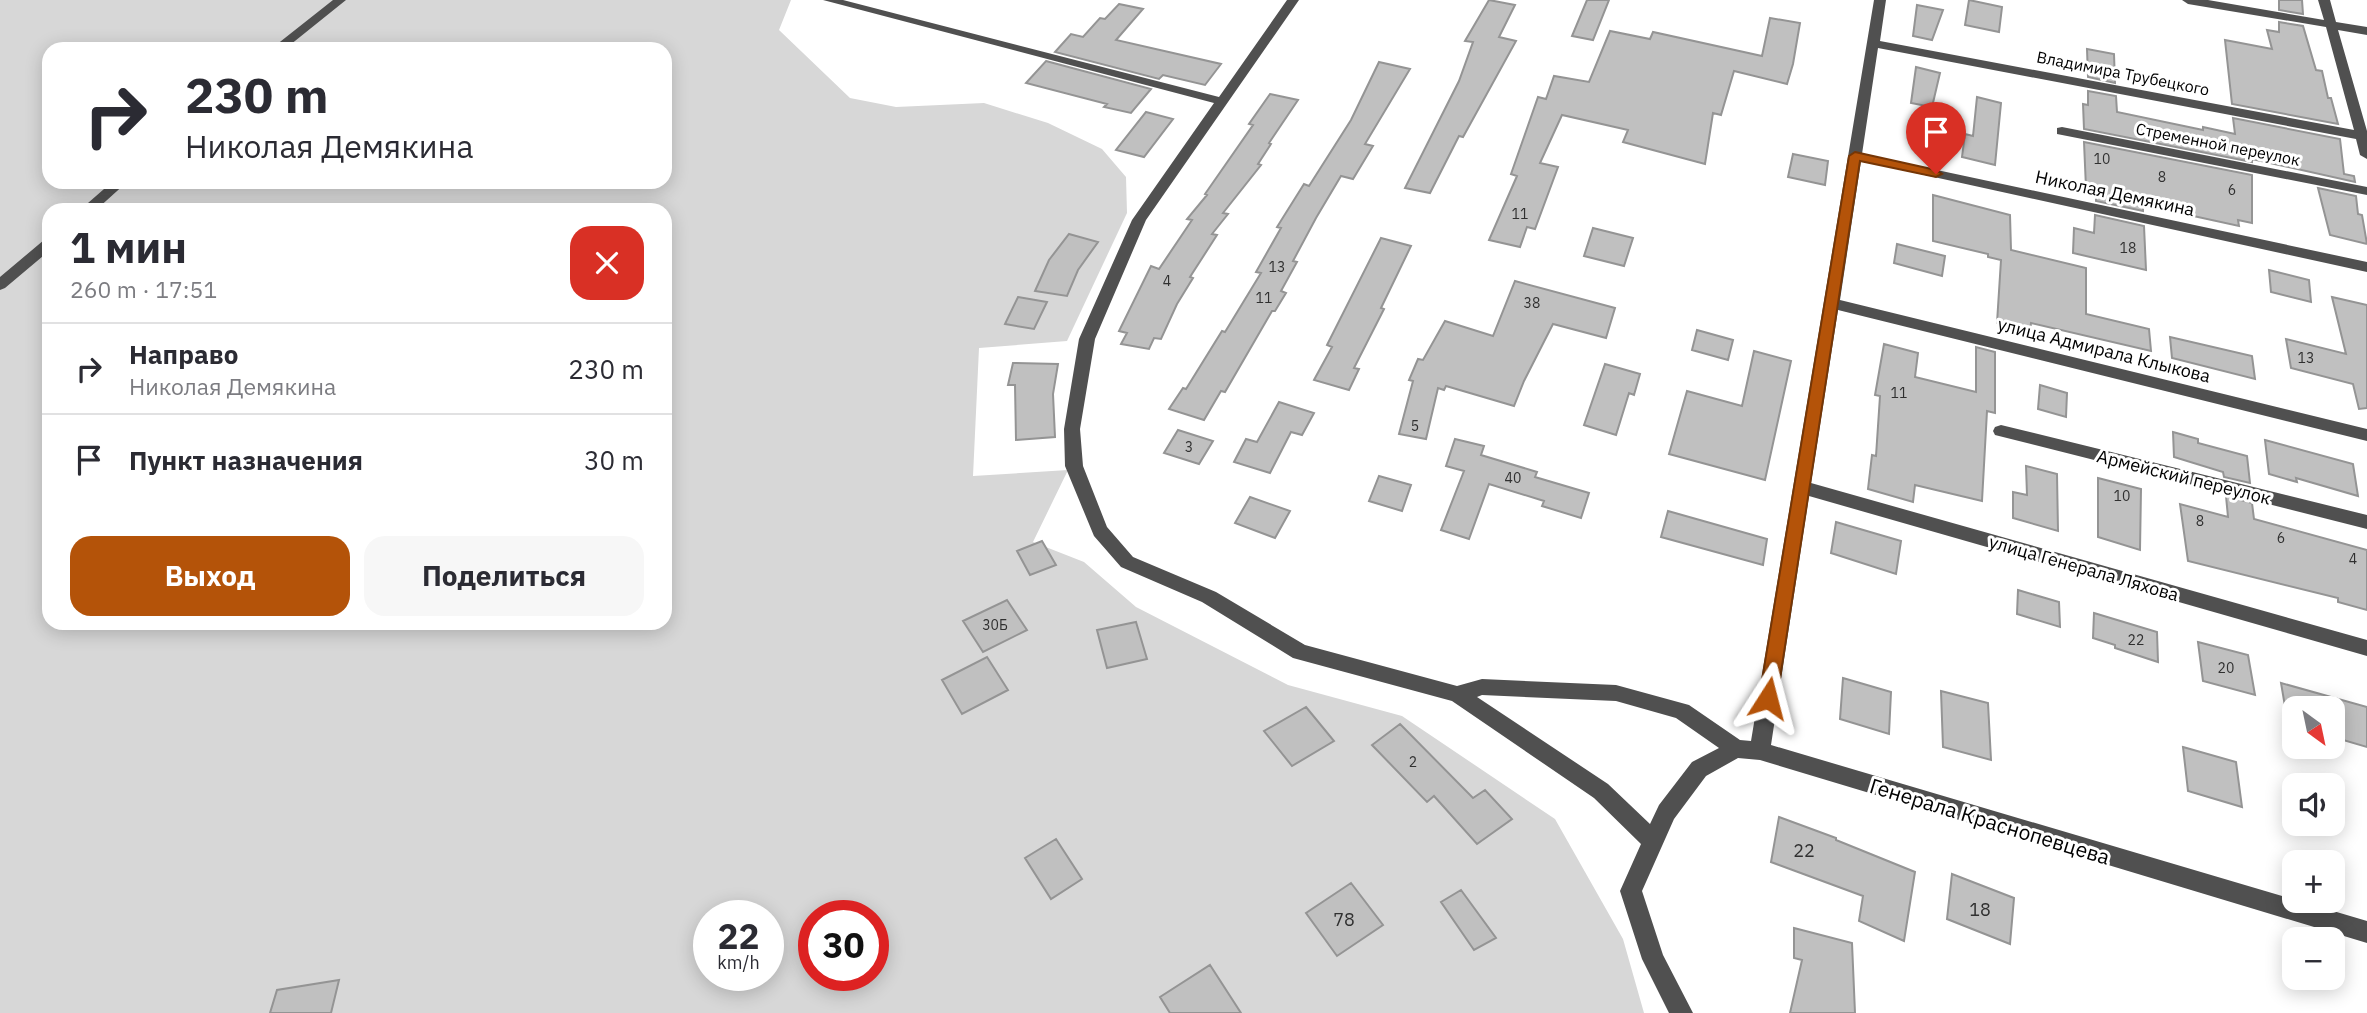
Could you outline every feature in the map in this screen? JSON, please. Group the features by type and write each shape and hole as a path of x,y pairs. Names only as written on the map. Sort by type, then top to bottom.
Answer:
{"street":[{"path":"287,42 340,0"},
{"path":"829,0 1222,101"},
{"path":"1293,0 1139,220 1087,339 1072,429 1074,466 1100,531 1127,562 1209,597 1300,652 1457,694 1601,791 1653,841"},
{"path":"1760,751 1880,0"},
{"path":"2188,0 2367,31"},
{"path":"2324,0 2367,155"},
{"name":"Владимира Трубецкого","path":"1873,43 2364,137"},
{"name":"Стременной переулок","path":"2062,131 2367,191"},
{"name":"Николая Демякина","path":"1855,156 2367,267"},
{"path":"95,203 112,189"},
{"path":"0,285 42,249"},
{"name":"улица Адмирала Клыкова","path":"1832,303 2367,435"},
{"name":"Армейский переулок","path":"2001,431 2367,522"},
{"name":"улица Генерала Ляхова","path":"1802,487 2367,648"},
{"path":"1457,694 1482,687 1616,693 1682,711 1736,749 1699,768 1666,811 1631,891 1653,959 1681,1013"},
{"name":"Генерала Краснопевцева","path":"1736,749 1760,751 2367,932"}],"shaded area":[{"path":"0,0 791,0 779,30 850,98 896,107 984,103 1048,123 1102,149 1126,177 1127,213 1067,341 979,348 973,476 1068,470 1033,542 1084,562 1136,607 1288,685 1402,716 1555,819 1623,939 1644,1013 0,1013"}],"building":[{"path":"1489,0 1515,5 1499,37 1516,41 1463,137 1459,136 1430,193 1405,188 1459,81 1473,42 1465,41"},
{"path":"1587,0 1609,0 1593,40 1572,36"},
{"path":"1969,0 2002,7 1999,32 1965,25"},
{"path":"2279,0 2302,0 2303,14 2279,10"},
{"path":"1119,4 1143,9 1116,40 1221,64 1205,85 1163,75 1159,79 1055,52 1071,34 1083,37 1100,18 1105,19"},
{"path":"1917,5 1943,10 1932,40 1913,36"},
{"path":"1770,18 1800,23 1787,84 1734,71 1721,115 1713,113 1705,164 1623,142 1628,130 1562,115 1540,163 1558,167 1535,229 1527,227 1520,247 1489,240 1517,176 1511,174 1538,97 1546,99 1554,76 1589,82 1610,31 1650,39 1653,32 1762,56"},
{"path":"2279,22 2303,26 2316,70 2322,71 2338,124 2232,104 2225,40 2272,49 2267,30 2279,32"},
{"path":"2087,49 2114,54 2115,83 2088,77"},
{"path":"1046,61 1151,89 1131,113 1026,83"},
{"path":"1379,62 1410,69 1365,144 1373,146 1353,179 1341,176 1316,218 1293,261 1297,262 1281,291 1286,293 1275,311 1272,311 1225,392 1221,391 1204,420 1169,409 1183,388 1186,389 1222,331 1225,332 1261,273 1256,272 1281,228 1277,227 1304,184 1309,186 1351,120"},
{"path":"1916,67 1940,73 1932,107 1911,103"},
{"path":"2088,91 2116,96 2117,112 2203,130 2203,127 2235,134 2233,118 2340,139 2344,174 2354,176 2355,182 2252,159 2252,162 2084,129 2083,104 2088,105"},
{"path":"1270,94 1298,100 1269,143 1271,144 1258,164 1261,165 1223,213 1228,214 1212,234 1217,235 1190,277 1193,278 1161,339 1154,338 1149,349 1121,344 1127,333 1119,331 1151,266 1159,269 1192,220 1187,219 1207,195 1205,194 1253,125 1249,124"},
{"path":"1977,97 2001,103 1995,165 1962,157 1965,134 1973,136"},
{"path":"1146,112 1173,119 1144,157 1116,150"},
{"path":"2084,142 2252,175 2252,223 2238,220 2239,226 2143,205 2143,211 2096,201 2096,190 2086,188"},
{"path":"1793,154 1828,161 1825,185 1788,177"},
{"path":"2318,188 2356,196 2367,244 2330,235"},
{"path":"1933,195 2010,215 2011,250 2086,268 2086,314 2149,329 2151,351 2031,323 2030,331 1997,323 2001,260 1988,257 1988,254 1933,241"},
{"path":"2095,215 2144,226 2146,270 2073,253 2074,228 2094,233"},
{"path":"1593,228 1633,238 1624,266 1584,256"},
{"path":"1069,234 1098,242 1078,270 1067,296 1035,291 1049,260"},
{"path":"1381,238 1411,246 1381,308 1384,309 1354,368 1359,369 1349,390 1314,380 1332,347 1327,345"},
{"path":"1897,244 1945,256 1942,276 1894,263"},
{"path":"2269,270 2309,280 2311,302 2271,292"},
{"path":"1515,281 1615,308 1606,338 1553,324 1514,406 1446,386 1444,390 1438,388 1426,439 1399,434 1413,381 1409,380 1418,359 1423,360 1445,321 1493,336"},
{"path":"1018,297 1047,302 1034,329 1005,324"},
{"path":"2332,297 2367,305 2367,408 2359,409 2353,384 2291,368 2286,339 2346,354"},
{"path":"1697,330 1733,340 1728,360 1692,350"},
{"path":"2170,337 2252,356 2255,379 2172,358"},
{"path":"1884,344 1918,353 1915,377 1976,392 1976,347 1995,352 1995,413 1987,411 1982,501 1915,485 1913,502 1868,489 1872,455 1876,456 1880,396 1875,395"},
{"path":"1754,351 1791,361 1765,480 1669,454 1687,391 1742,406"},
{"path":"1013,363 1058,364 1053,394 1055,437 1016,440 1015,385 1008,385"},
{"path":"1605,364 1640,374 1634,395 1629,393 1616,435 1584,425"},
{"path":"2040,385 2067,393 2066,417 2038,409"},
{"path":"1279,402 1314,413 1302,435 1291,432 1270,473 1234,462 1246,439 1257,442"},
{"path":"1178,430 1213,441 1199,464 1164,453"},
{"path":"2173,432 2198,439 2198,443 2247,456 2250,483 2224,477 2223,472 2174,457"},
{"path":"1455,439 1484,446 1481,455 1537,472 1535,477 1589,493 1581,518 1542,506 1544,501 1489,484 1469,539 1441,530 1464,471 1446,466"},
{"path":"2265,440 2353,464 2358,496 2296,478 2297,482 2269,474"},
{"path":"2026,466 2057,474 2058,531 2013,518 2013,492 2027,495"},
{"path":"1379,476 1411,485 1402,511 1369,501"},
{"path":"2098,478 2141,489 2140,550 2098,537"},
{"path":"2226,496 2252,503 2254,519 2367,550 2367,610 2338,602 2338,598 2188,561 2180,504 2228,517"},
{"path":"1250,497 1290,511 1275,538 1235,523"},
{"path":"1668,511 1767,539 1763,565 1661,537"},
{"path":"1836,522 1901,541 1896,574 1831,553"},
{"path":"1042,541 1056,565 1030,575 1017,551"},
{"path":"2018,590 2059,602 2060,627 2017,614"},
{"path":"1007,600 1027,630 983,652 963,621"},
{"path":"2094,613 2157,632 2158,662 2093,638"},
{"path":"1136,622 1147,659 1107,668 1097,630"},
{"path":"2198,642 2248,655 2255,695 2203,681"},
{"path":"987,657 1008,690 962,714 942,680"},
{"path":"1843,678 1891,692 1889,734 1840,719"},
{"path":"2281,683 2328,696 2283,696"},
{"path":"1941,691 1988,703 1991,760 1943,747"},
{"path":"2345,701 2367,707 2367,747 2345,741"},
{"path":"1306,707 1334,741 1292,766 1264,731"},
{"path":"1400,724 1473,798 1485,790 1512,819 1477,844 1434,796 1427,802 1372,745"},
{"path":"2183,747 2236,762 2242,807 2188,791"},
{"path":"1779,817 1915,872 1904,941 1859,921 1863,896 1771,862"},
{"path":"1056,839 1082,879 1051,899 1025,858"},
{"path":"1952,874 2014,898 2010,944 1947,919"},
{"path":"1351,883 1383,925 1337,956 1306,913"},
{"path":"1461,890 1496,938 1474,950 1441,902"},
{"path":"1794,928 1852,943 1855,1013 1790,1013 1802,960 1794,958"},
{"path":"1210,965 1241,1013 1170,1013 1160,997"},
{"path":"339,980 331,1013 270,1013 277,990"}],"route":[{"path":"1768,698 1855,156 1936,174"}]}
